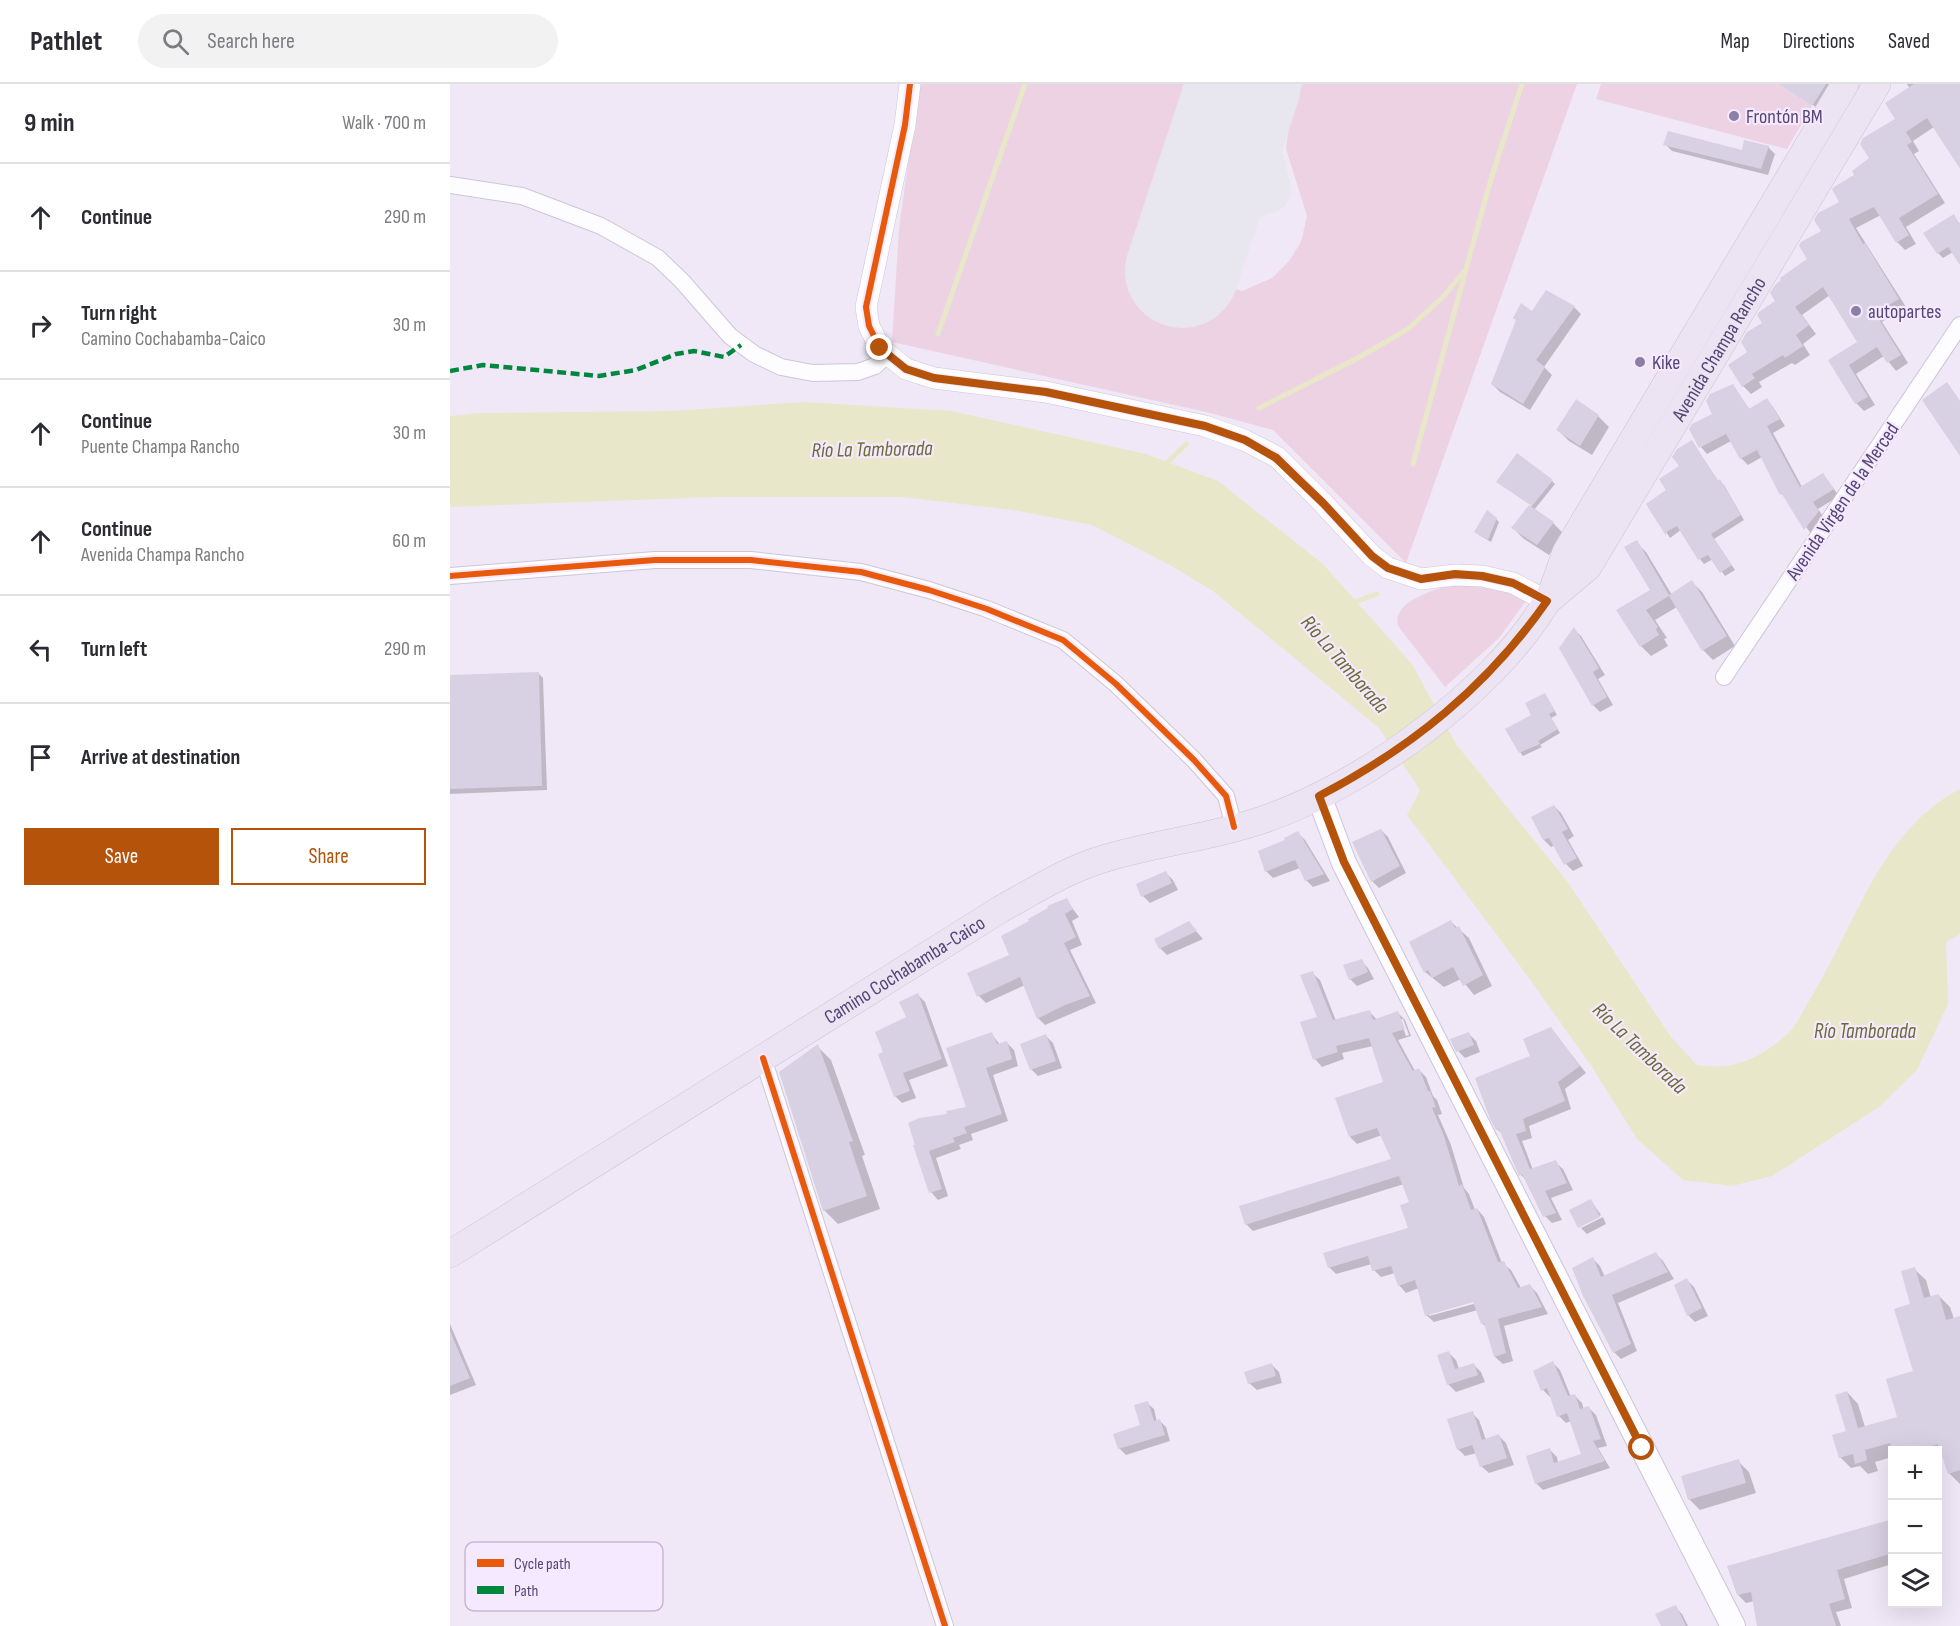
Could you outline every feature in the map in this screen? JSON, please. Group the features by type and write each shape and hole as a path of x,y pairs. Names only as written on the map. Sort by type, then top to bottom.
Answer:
{"main road":[{"name":"Avenida Champa Rancho","path":"1389,755 1444,715 1500,661 1524,634 1547,601 1566,552 1845,84"},
{"name":"Avenida Champa Rancho","path":"1547,601 1588,567 1877,84"},
{"path":"1819,128 1843,142"},
{"path":"1688,349 1712,361"},
{"name":"Camino Cochabamba-Caico","path":"450,1254 1001,909 1064,874 1102,859 1262,820 1319,796 1389,755"},
{"path":"1319,796 1344,862 1733,1626"}],"street":[{"path":"910,84 905,125 866,307 870,326 880,348 906,369 934,378 1046,392 1205,426 1245,440 1276,458 1323,503 1372,556 1388,568 1421,579 1455,574 1482,576 1513,583 1547,601"},
{"path":"450,185 522,196 601,226 658,258 682,281 730,336 754,354 782,367 813,373 858,372 875,366 888,354"},
{"name":"Avenida Virgen de la Merced","path":"1724,677 1960,325"},
{"path":"450,576 655,560 751,560 861,572 929,590 987,609 1063,640 1116,684 1194,760 1227,796 1234,827"},
{"path":"763,1059 945,1626"}],"shaded area":[{"path":"919,84 1184,84 1130,255 1242,291 1272,278 1289,261 1301,242 1307,216 1286,149 1289,124 1302,84 1577,84 1406,563 1273,430 1206,412 892,342 899,229"},
{"name":"Frontón BM","path":"1601,84 1778,84 1812,106 1787,149 1596,99"},
{"path":"1458,582 1507,588 1524,598 1525,602 1499,638 1445,687 1398,626 1398,617 1409,602"}],"water":[{"name":"Río Tamborada","path":"804,402 952,411 1146,454 1218,481 1323,564 1412,664 1456,744 1567,881 1671,1037 1697,1065 1722,1066 1743,1062 1770,1048 1792,1029 1890,853 1909,829 1933,807 1960,789 1960,934 1946,942 1948,1004 1917,1070 1879,1107 1772,1176 1732,1186 1683,1180 1637,1139 1590,1064 1407,815 1420,790 1379,728 1213,591 1168,564 1092,525 1013,510 902,497 715,497 450,507 450,416 481,413 672,411"}],"building":[{"path":"1778,84 1826,84 1812,106"},
{"path":"1914,84 1960,84 1960,169 1927,118 1906,132 1912,142 1907,145 1938,194 1899,218 1909,235 1896,243 1874,207 1849,219 1899,299 1875,313 1901,355 1887,363 1877,347 1849,365 1868,397 1855,404 1828,360 1857,342 1823,287 1795,307 1809,325 1796,335 1803,346 1785,358 1783,355 1752,374 1755,378 1742,387 1728,365 1747,352 1741,342 1747,332 1762,323 1757,315 1775,301 1770,293 1781,280 1780,278 1807,259 1799,246 1801,242 1821,231 1814,220 1818,213 1839,202 1832,189 1854,175 1852,171 1869,158 1860,144 1863,138 1895,119 1885,103"},
{"path":"1668,131 1742,150 1744,140 1769,146 1761,169 1663,145"},
{"path":"1954,214 1960,225 1960,265 1948,247 1937,254 1923,233"},
{"path":"1546,290 1575,306 1536,360 1545,367 1523,404 1491,384 1516,320 1513,318 1521,303 1532,311"},
{"path":"1947,382 1960,401 1960,456 1922,400"},
{"path":"1733,384 1749,409 1767,398 1780,419 1767,426 1800,487 1823,473 1834,489 1813,502 1819,511 1804,530 1782,494 1780,495 1757,450 1740,459 1726,434 1699,448 1689,429 1692,424 1712,414 1706,401 1710,394"},
{"path":"1576,399 1599,415 1580,446 1556,430"},
{"path":"1692,440 1718,481 1720,479 1741,515 1711,534 1732,565 1720,573 1708,555 1698,560 1677,526 1666,532 1666,536 1646,504 1666,490 1659,479 1679,466 1672,457 1677,449"},
{"path":"1517,453 1553,480 1532,506 1496,482"},
{"path":"1529,505 1554,522 1537,545 1511,528"},
{"path":"1487,510 1497,518 1488,540 1474,532"},
{"path":"1637,540 1669,595 1692,580 1727,636 1702,651 1669,596 1646,610 1658,627 1656,629 1659,635 1640,647 1616,610 1650,590 1624,547"},
{"path":"1574,627 1599,668 1593,672 1607,697 1592,706 1559,648"},
{"path":"539,672 542,786 450,789 450,675"},
{"path":"1545,693 1555,711 1549,714 1558,729 1538,741 1540,744 1519,753 1505,729 1531,715 1525,703"},
{"path":"1554,805 1568,829 1562,832 1577,858 1564,865 1549,838 1543,840 1531,817"},
{"path":"1381,829 1400,866 1371,882 1352,842"},
{"path":"1298,831 1324,874 1305,881 1295,860 1265,872 1258,851 1285,840 1284,838"},
{"path":"1166,871 1172,883 1141,897 1136,884"},
{"path":"1067,898 1073,909 1065,914 1076,937 1064,943 1090,996 1037,1019 1020,977 977,997 967,973 1009,955 1001,936 1029,921 1028,919 1048,908 1047,906"},
{"path":"1451,920 1455,928 1459,926 1483,975 1463,986 1453,967 1432,978 1428,970 1424,973 1409,942"},
{"path":"1189,921 1197,931 1159,949 1154,939"},
{"path":"1362,959 1368,972 1349,980 1343,965"},
{"path":"1313,971 1333,1020 1370,1010 1373,1020 1398,1011 1405,1029 1392,1033 1413,1071 1419,1068 1428,1091 1430,1091 1436,1107 1432,1108 1444,1136 1459,1186 1462,1184 1471,1210 1477,1208 1498,1262 1504,1261 1518,1288 1530,1284 1542,1307 1498,1319 1506,1353 1494,1357 1484,1323 1481,1324 1473,1302 1425,1316 1415,1280 1398,1286 1391,1266 1372,1271 1368,1256 1328,1268 1323,1253 1408,1228 1400,1205 1409,1202 1399,1176 1245,1225 1239,1206 1391,1159 1377,1128 1349,1137 1335,1098 1383,1082 1369,1038 1336,1046 1338,1052 1313,1060 1300,1022 1317,1017 1300,975"},
{"path":"918,993 942,1059 903,1073 910,1091 894,1097 878,1054 883,1052 875,1032 906,1017 899,1002"},
{"path":"1551,1027 1580,1066 1558,1082 1565,1101 1523,1119 1526,1131 1516,1134 1530,1169 1556,1160 1567,1183 1545,1191 1556,1213 1543,1217 1522,1174 1519,1176 1499,1129 1496,1130 1490,1119 1475,1078 1530,1056 1523,1039"},
{"path":"992,1032 997,1044 1007,1041 1012,1059 986,1068 1002,1114 964,1127 967,1133 953,1138 955,1142 929,1151 942,1189 929,1193 908,1123 919,1118 947,1114 946,1111 966,1107 946,1048"},
{"path":"1469,1032 1474,1045 1456,1052 1450,1039"},
{"path":"1046,1034 1056,1061 1030,1070 1020,1044"},
{"path":"818,1044 853,1141 849,1142 867,1196 823,1211 779,1072"},
{"path":"1591,1199 1600,1217 1578,1228 1569,1210"},
{"path":"1656,1252 1668,1272 1612,1295 1631,1344 1613,1353 1583,1296 1572,1268 1593,1257 1601,1277"},
{"path":"1915,1267 1924,1298 1939,1294 1946,1320 1960,1316 1960,1470 1948,1474 1942,1456 1942,1446 1938,1444 1891,1446 1890,1443 1865,1450 1867,1460 1855,1464 1853,1454 1839,1458 1832,1435 1846,1431 1835,1395 1847,1391 1858,1428 1897,1417 1886,1379 1913,1371 1894,1309 1910,1304 1901,1271"},
{"path":"1687,1278 1702,1308 1687,1316 1674,1285"},
{"path":"450,1331 470,1378 450,1386"},
{"path":"1449,1351 1455,1369 1474,1363 1478,1375 1447,1385 1437,1355"},
{"path":"1553,1361 1568,1396 1575,1394 1580,1409 1589,1406 1601,1439 1593,1441 1605,1461 1535,1484 1526,1456 1550,1448 1554,1463 1581,1454 1567,1413 1557,1417 1547,1388 1541,1391 1533,1371"},
{"path":"1272,1363 1276,1376 1248,1384 1244,1372"},
{"path":"1148,1401 1154,1421 1160,1419 1165,1435 1118,1449 1113,1434 1140,1425 1134,1405"},
{"path":"1473,1411 1482,1440 1499,1434 1507,1458 1480,1467 1472,1445 1457,1450 1447,1419"},
{"path":"1739,1459 1746,1483 1688,1500 1681,1476"},
{"path":"1888,1520 1888,1555 1837,1570 1845,1599 1829,1604 1836,1626 1757,1626 1751,1592 1737,1595 1727,1566"},
{"path":"1676,1605 1686,1626 1661,1626 1655,1614"}],"waterway":[{"path":"938,334 1025,84"},
{"path":"1259,408 1358,358 1408,329 1443,297 1466,269 1491,179 1522,84"},
{"path":"1413,464 1465,273"},
{"path":"1164,466 1186,444"},
{"path":"1350,604 1377,594"}],"taxiway":[{"path":"1244,199 1269,190 1246,99 1248,84"}],"runway":[{"path":"1182,271 1244,84"}],"marked path":[{"path":"450,371 483,365 599,376 636,370 676,354 694,351 724,357 741,345"}],"cycle path":[{"path":"910,84 905,125 866,307 869,326 880,348 906,369 934,378 1046,392 1205,426 1244,440 1277,457 1372,556 1388,568 1421,579 1455,575 1482,576 1513,583 1547,601"},
{"path":"450,576 655,560 751,560 861,572 929,590 987,609 1063,640 1116,684 1194,760 1226,796 1234,827"},
{"path":"763,1058 945,1626"}],"place":[{"name":"Frontón BM","path":"1734,116"},
{"name":"autopartes","path":"1856,311"},
{"name":"Kike","path":"1640,362"}],"route":[{"path":"880,348 906,369 934,378 1046,392 1205,426 1245,440 1276,458 1323,503 1372,556 1388,568 1421,579 1455,574 1482,576 1513,583 1547,601 1524,634 1500,661 1444,715 1382,760 1319,796 1344,862 1642,1448"}],"water label":[{"name":"Río La Tamborada","path":"872,449"},
{"name":"Río La Tamborada","path":"1345,664"},
{"name":"Río La Tamborada","path":"1640,1048"}]}
